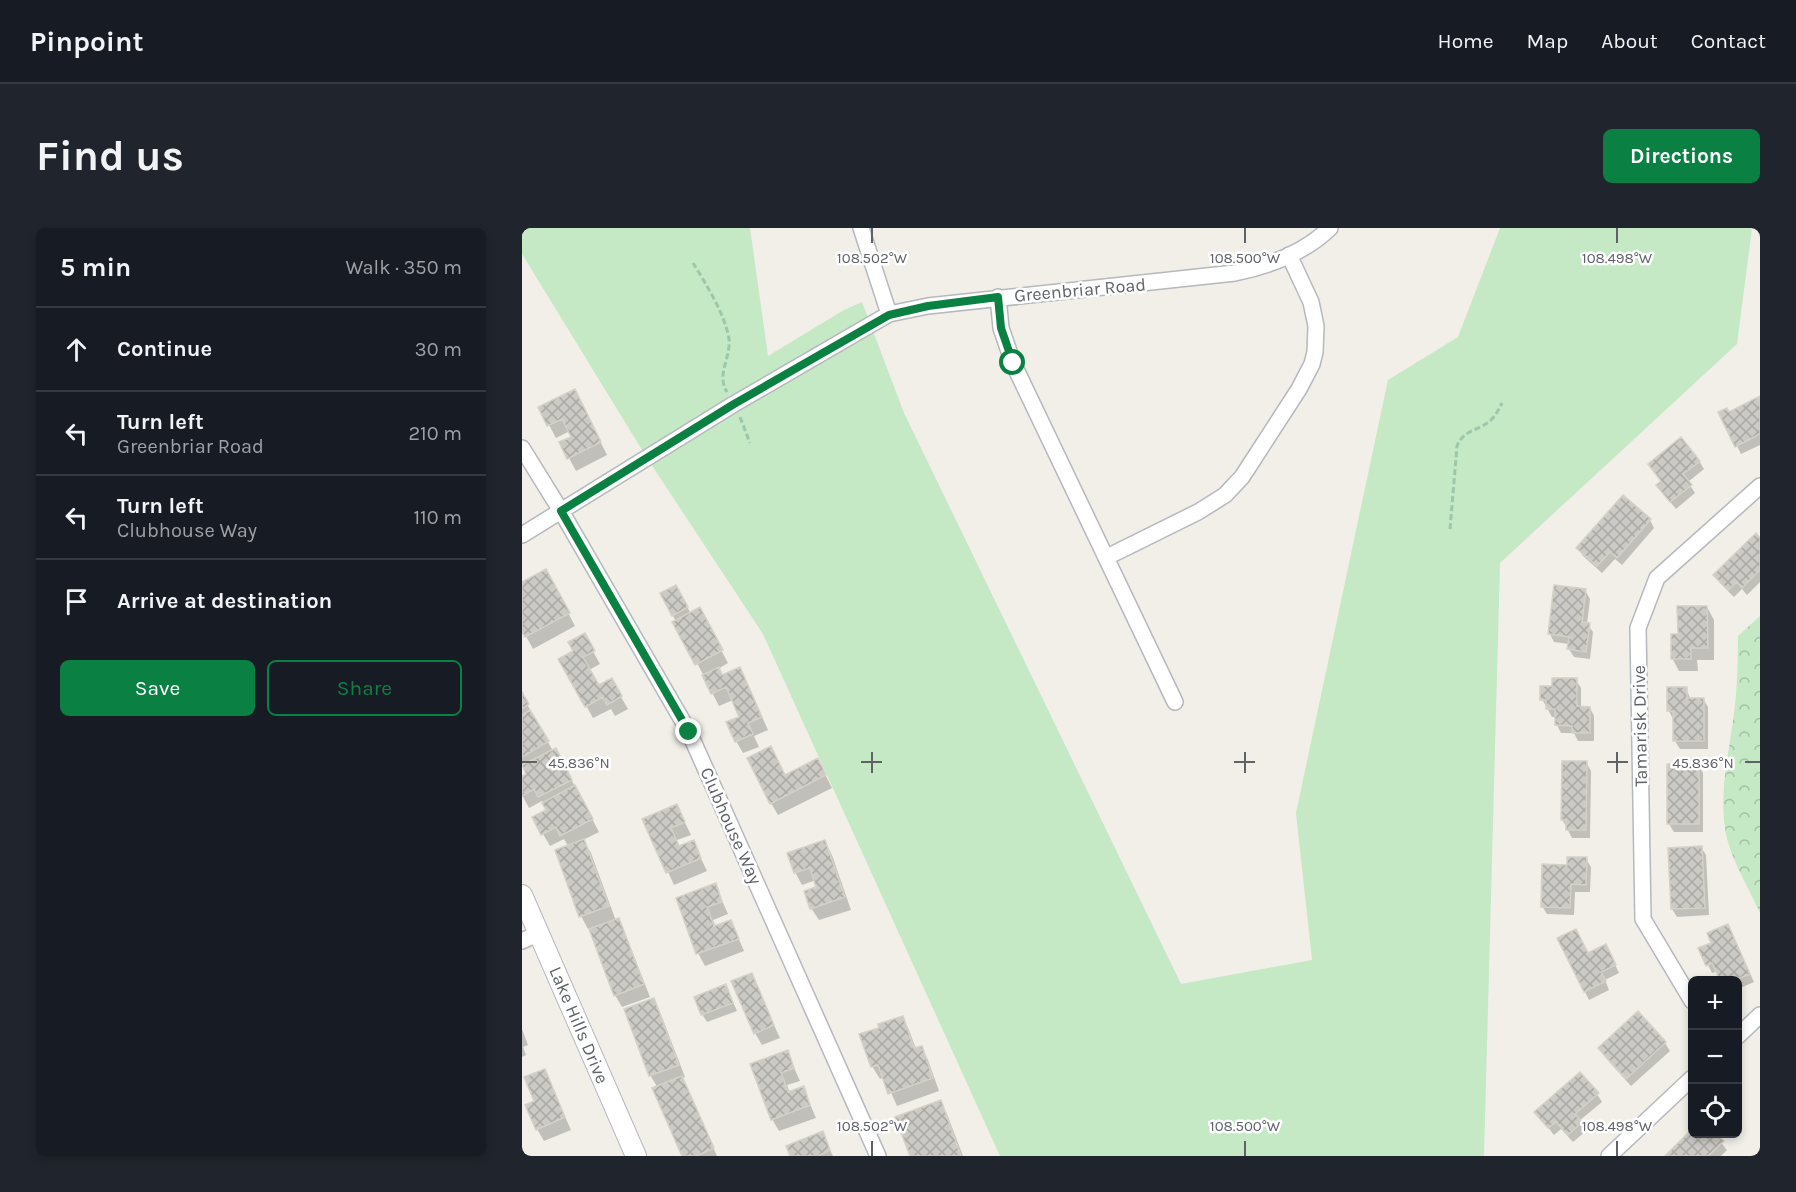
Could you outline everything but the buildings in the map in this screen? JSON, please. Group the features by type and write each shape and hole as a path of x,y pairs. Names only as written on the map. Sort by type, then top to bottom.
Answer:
{"street":[{"path":"861,228 889,315"},
{"name":"Greenbriar Road","path":"522,535 734,404 889,315 928,306 998,297 1215,277 1253,269 1289,255 1308,245 1330,228"},
{"path":"1107,557 1198,512 1225,495 1242,477 1299,389 1312,364 1316,326 1311,303 1289,255"},
{"path":"998,297 1001,328 1013,363 1175,702"},
{"name":"Clubhouse Way","path":"522,448 689,732 878,1156"},
{"name":"Tamarisk Drive","path":"1688,994 1643,918 1638,628 1657,578 1760,486"},
{"name":"Lake Hills Drive","path":"522,895 531,937 636,1156"},
{"path":"1742,1031 1760,1015"},
{"path":"1609,1156 1688,1082"}],"path":[{"path":"693,263 706,284 728,336 729,352 722,381 750,443"},
{"path":"1450,529 1457,446 1462,436 1492,420 1502,403"}],"green space":[{"path":"522,228 750,228 768,356 844,310 862,302 904,413 1181,984 1312,960 1296,813 1388,380 1458,337 1500,228 1752,228 1737,344 1500,563 1484,1156 1000,1156 763,634 647,458 522,254"},
{"path":"1760,616 1760,913 1730,849 1723,803 1734,716 1738,636"}],"route":[{"path":"689,732 561,511 734,404 889,315 909,309 998,297 1001,328 1013,363"}]}
